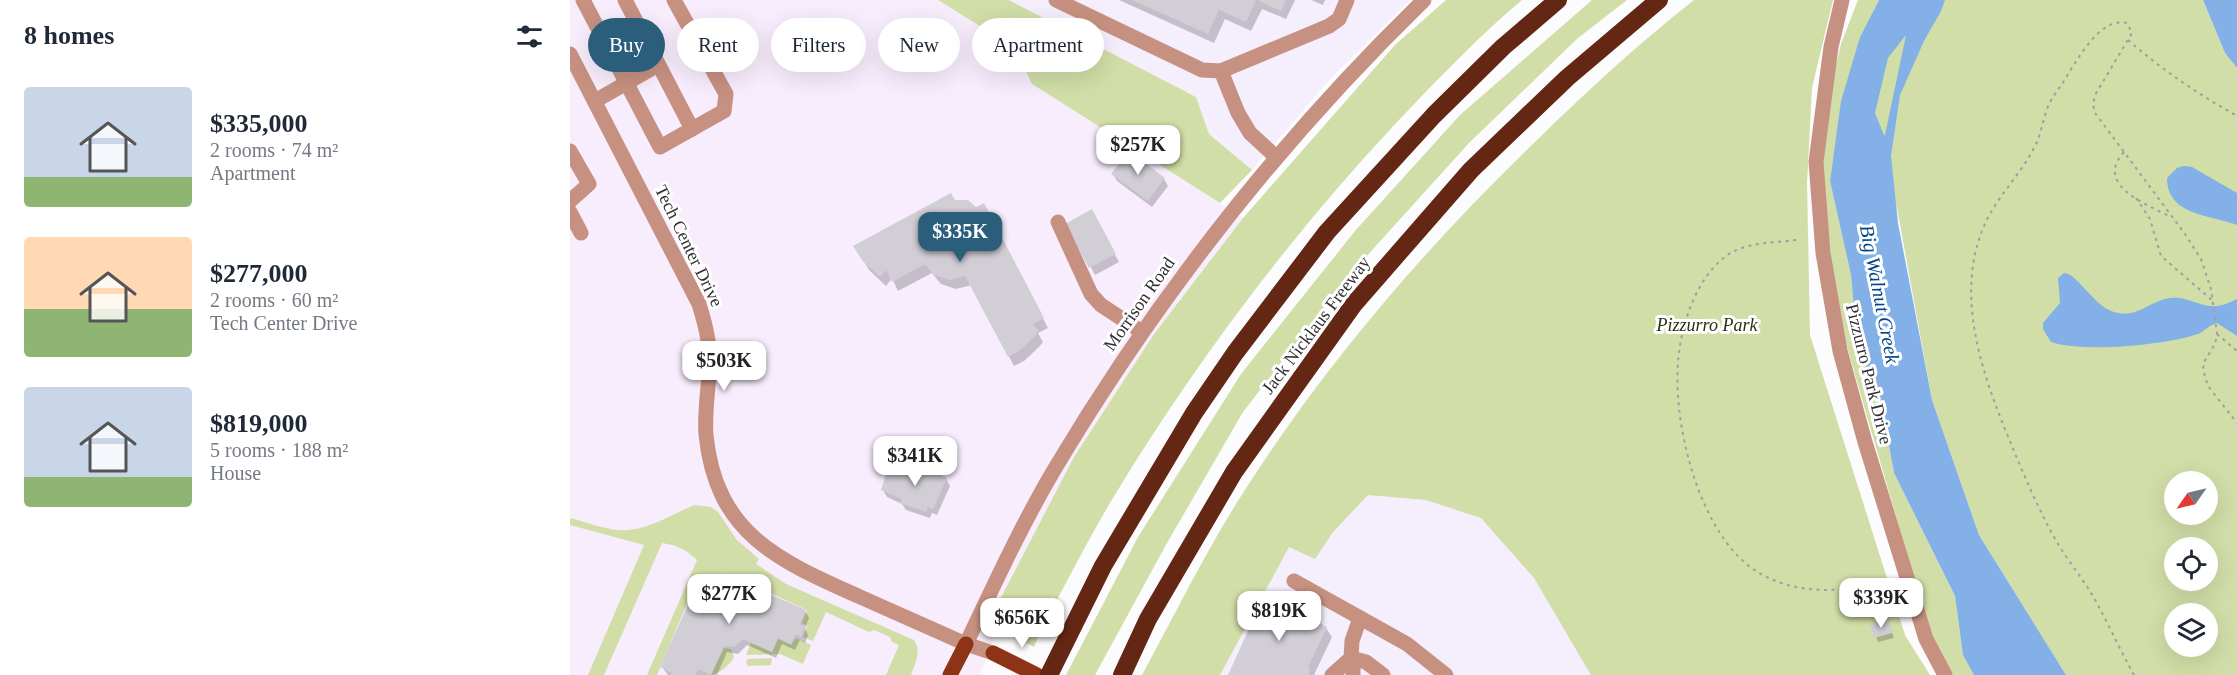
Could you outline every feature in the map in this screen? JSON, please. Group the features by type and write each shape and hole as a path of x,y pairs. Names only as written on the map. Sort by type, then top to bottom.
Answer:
{"highway":[{"path":"1049,675 1103,566 1194,413 1235,353 1335,223 1434,115 1503,47 1558,0"},
{"name":"Jack Nicklaus Freeway","path":"1122,675 1148,619 1234,472 1354,304 1471,170 1567,78 1659,0"}],"main road":[{"name":"Morrison Road","path":"951,675 966,644"},
{"name":"Tech Center Drive","path":"993,653 1037,675"}],"street":[{"path":"583,0 660,147 724,111 726,94 674,0"},
{"path":"625,0 634,18"},
{"path":"1056,0 1202,70 1221,71 1329,26 1339,19 1347,0"},
{"name":"Morrison Road","path":"966,644 1020,531 1053,471 1108,381 1183,273 1276,157 1322,105 1424,0"},
{"name":"Pizzurro Park Drive","path":"1842,0 1830,47 1816,162 1823,253 1840,351 1862,430 1926,639 1945,675"},
{"name":"Tech Center Drive","path":"570,54 699,304 708,336 710,360 706,433 711,466 723,496 737,520 757,542 779,559 799,570 966,644 993,653"},
{"path":"1221,71 1238,113 1250,133 1276,157"},
{"path":"595,101 646,72"},
{"path":"662,72 692,129"},
{"path":"570,151 589,184 570,201"},
{"path":"570,212 581,233"},
{"path":"1058,222 1091,294 1101,305 1142,332"},
{"path":"1294,581 1407,644 1446,675"},
{"path":"1353,675 1352,641 1360,618"},
{"path":"1332,675 1351,658"},
{"path":"1351,658 1366,662 1383,675"}],"path":[{"path":"2134,675 2095,599 2054,537 2022,471 1987,381 1977,345 1972,303 1976,250 1982,230 2007,187 2033,151 2052,98 2098,33 2121,21 2131,27 2132,33 2101,84 2093,104 2095,113 2201,259 2213,301 2217,334 2215,345 2204,362 2203,370 2208,386 2237,423"},
{"path":"2128,40 2211,102 2237,116"},
{"path":"2124,152 2116,162 2115,179 2119,186 2174,219"},
{"path":"2136,198 2150,219 2161,256 2213,301"},
{"path":"1796,240 1738,249 1718,262 1705,278 1689,315 1679,351 1678,394 1683,434 1695,478 1713,520 1732,550 1760,574 1796,588 1814,590 1877,583"},
{"path":"2217,334 2237,351"}],"shaded area":[{"path":"570,0 938,0 972,21 972,72 1026,72 1032,84 1243,218 1154,334 1074,457 997,605 998,628 980,675 570,675"},
{"path":"1009,0 1410,0 1331,78 1252,170 1209,134 1196,97 1104,49 1104,18 1044,18"},
{"path":"1430,329 1621,675 1188,675"}],"green space":[{"path":"938,0 1009,0 1044,18 972,18 972,21"},
{"path":"1446,0 1522,0 1474,43 1398,121 1319,209 1246,302 1177,398 1113,498 1043,625 1034,647 998,628 997,605 1074,457 1154,334 1243,218 1395,45"},
{"path":"1592,0 1627,0 1578,38 1469,143 1345,280 1243,412 1167,543 1095,675 1066,675 1138,537 1241,374 1355,231 1460,115"},
{"name":"Pizzurro Park","path":"1694,0 1833,0 1812,88 1807,183 1810,335 1905,635 1930,675 1591,675 1534,578 1481,518 1426,500 1368,495 1333,532 1315,559 1289,547 1220,675 1142,675 1199,567 1236,504 1268,454 1338,359 1413,269 1493,183 1573,105"},
{"path":"1858,0 1879,0 1860,37 1835,147 1830,181 1851,275 1857,342 1882,408 1894,473 1955,596 1963,654 1974,675 1949,675 1928,627 1836,309 1820,148 1830,89 1841,44"},
{"path":"1935,0 2203,0 2225,53 2237,68 2237,675 2066,675 1979,535 1932,400 1897,208 1871,114 1882,52"},
{"path":"1104,49 1196,97 1209,134 1252,170 1220,203 1032,84 1026,72 1104,72"},
{"path":"694,505 711,507 718,512 737,540 759,559 756,564 786,584 914,640 918,653 911,675 886,675 899,645 892,642 890,637 874,630 869,632 826,612 813,641 803,637 807,626 802,623 807,610 727,573 722,582 709,577 702,590 694,587 657,675 647,675 697,560 681,548 662,543 604,675 588,675 644,545 570,525 570,518 617,530 637,529"},
{"path":"796,638 811,645 803,664 780,654 746,655 751,643 772,652 778,639 791,645"},
{"path":"724,648 731,649 734,657 718,673 711,675"},
{"path":"772,658 771,665 748,666 746,662 748,659"}],"water":[{"name":"Big Walnut Creek","path":"1879,0 1945,0 1900,95 1891,156 1898,223 1932,400 1979,535 2066,675 1974,675 1963,655 1955,596 1894,473 1882,408 1857,342 1851,275 1830,181 1841,101 1860,37","holes":["1906,35 1885,135 1875,113 1888,58"]},
{"path":"2203,0 2237,0 2237,68 2225,53"},
{"path":"2192,167 2237,193 2237,225 2193,212 2174,200 2169,191 2167,178 2177,168"},
{"path":"2064,273 2074,278 2103,306 2118,313 2134,312 2170,298 2181,298 2214,306 2237,299 2237,336 2217,323 2198,334 2146,344 2083,347 2051,342 2043,329 2043,323 2060,303 2058,278"}],"building":[{"path":"1132,0 1256,0 1246,22 1219,10 1208,34"},
{"path":"1257,0 1286,0 1281,11"},
{"path":"1129,151 1165,178 1148,201 1111,174"},
{"path":"951,193 955,200 968,200 976,207 984,203 1044,318 1033,324 1039,331 1034,337 1019,351 1008,357 965,276 950,280 934,275 925,264 892,282 886,270 880,277 862,260 853,246"},
{"path":"1092,209 1116,254 1089,268 1065,224"},
{"path":"914,463 947,478 933,509 928,507 926,512 900,503 902,499 881,490 887,471 890,473 892,468 908,475"},
{"path":"726,575 806,610 800,624 805,626 801,637 796,634 791,644 778,638 772,652 743,639 734,647 724,646 711,675 698,669 696,675 671,675 672,673 660,667 695,589 703,592 709,578 722,584"},
{"path":"1275,594 1287,603 1286,605 1327,627 1308,667 1310,668 1309,675 1228,675 1266,599 1271,601"},
{"path":"1888,619 1892,633 1874,638 1870,625"}]}
